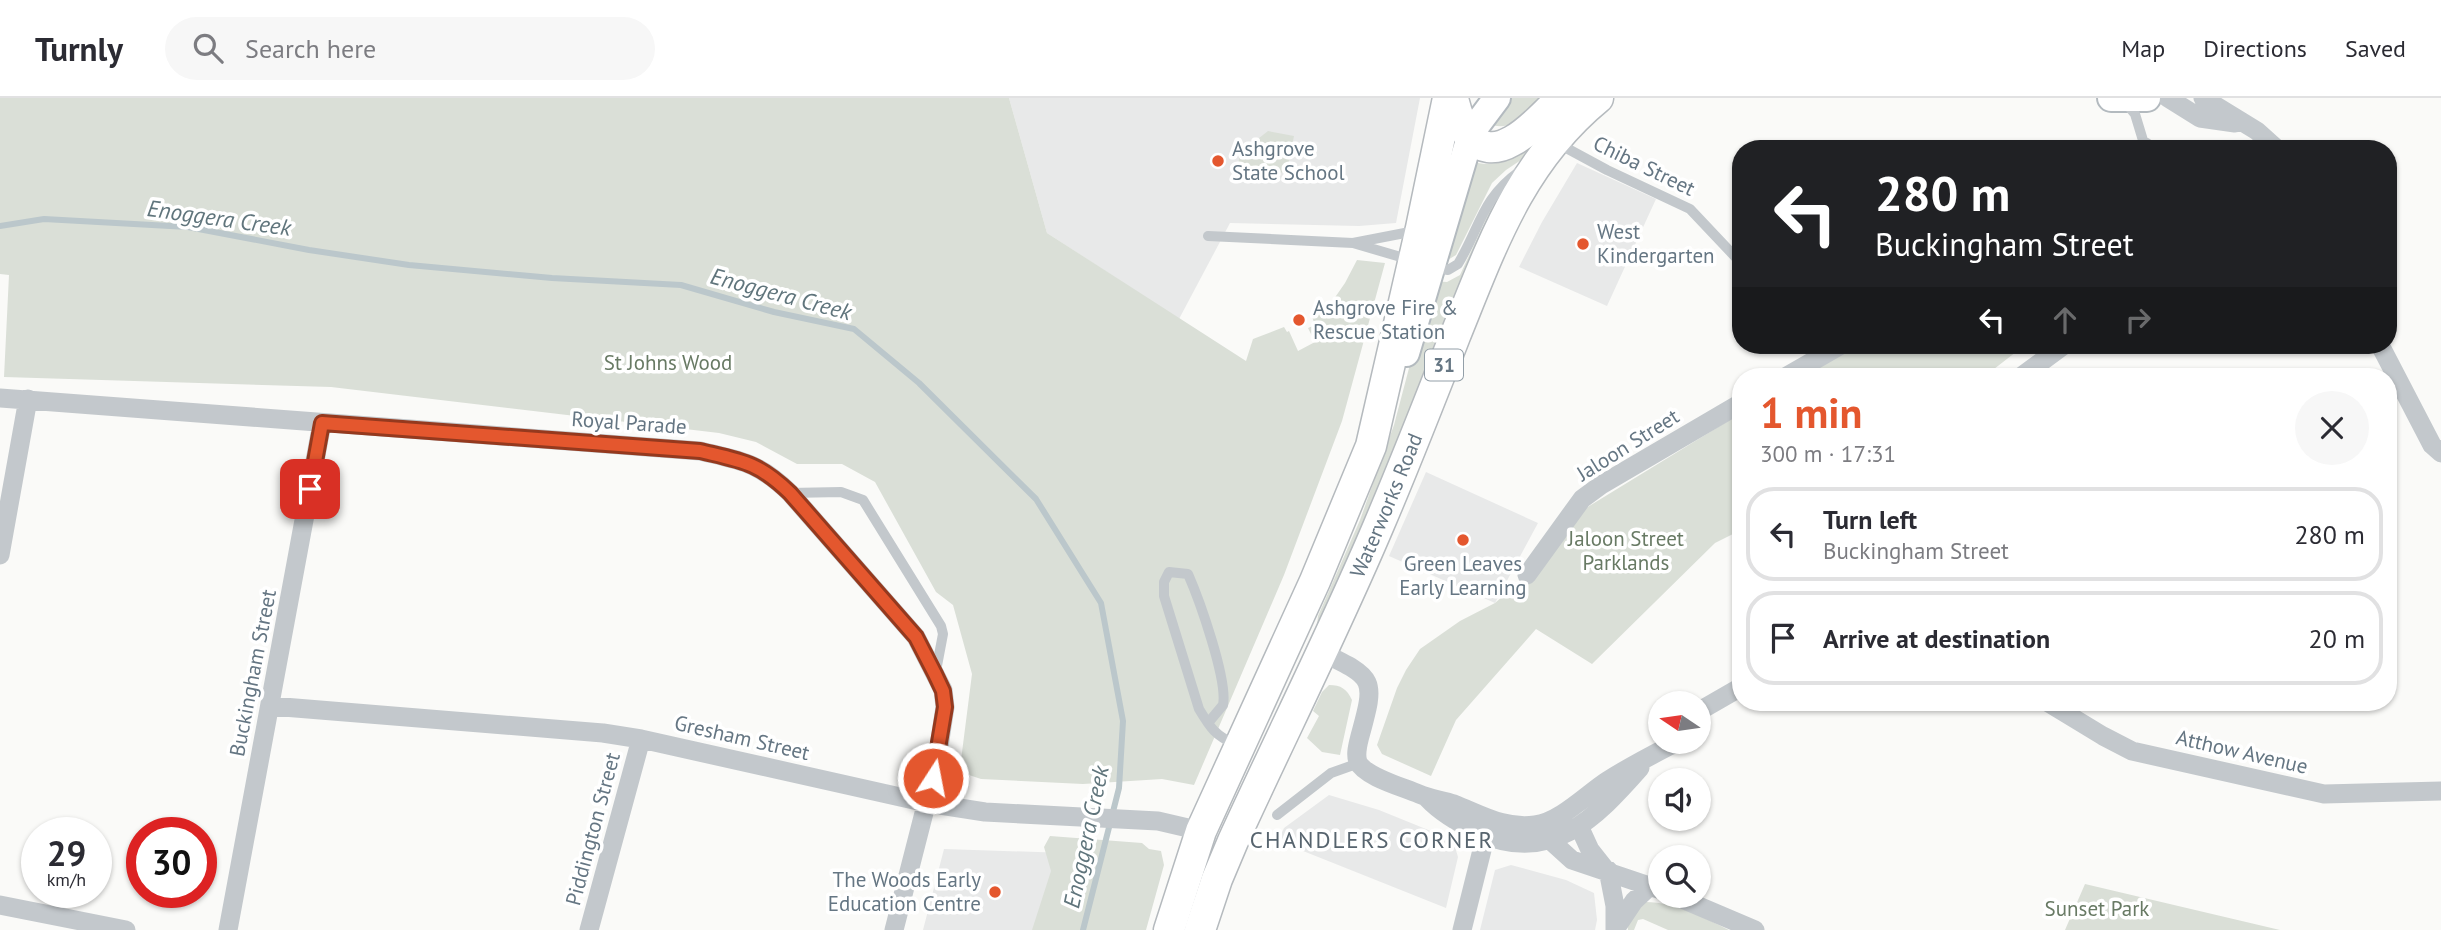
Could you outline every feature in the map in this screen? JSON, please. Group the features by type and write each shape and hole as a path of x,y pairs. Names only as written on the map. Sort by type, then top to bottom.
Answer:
{"main road":[{"path":"1450,98 1459,122 1470,138 1485,145 1506,144 1520,136 1562,98"},
{"name":"Waterworks Road","path":"1422,264 1421,228 1450,98"},
{"name":"Waterworks Road","path":"1169,930 1200,831 1351,498 1371,446 1422,264 1470,138 1497,98"},
{"name":"Waterworks Road","path":"1200,930 1233,841 1377,529 1497,232 1524,182 1547,149 1567,125 1598,98"},
{"path":"1289,639 1321,652"},
{"path":"1200,831 1233,841"}],"street":[{"path":"2168,98 2200,118 2246,125"},
{"path":"2203,98 2270,140"},
{"path":"1798,368 1818,354"},
{"path":"2033,368 2052,354"},
{"path":"2397,378 2432,445 2441,453"},
{"name":"Royal Parade","path":"0,398 700,451 757,466 790,493 916,637 943,691 945,707 927,803 894,930"},
{"path":"0,555 29,399"},
{"name":"Jaloon Street","path":"1527,575 1582,499 1601,485 1732,408"},
{"name":"Buckingham Street","path":"228,930 322,423"},
{"path":"1321,652 1360,672 1369,685 1370,701 1357,745 1359,763 1370,774 1426,797 1444,814 1488,827 1519,844 1551,841 1579,826 1606,804 1648,759"},
{"path":"1712,704 1732,692"},
{"name":"Gresham Street","path":"271,706 603,733 641,739 927,803 985,813 1148,820 1200,831"},
{"name":"Atthow Avenue","path":"2063,711 2132,751 2325,794 2441,792"},
{"name":"Piddington Street","path":"589,930 641,739"},
{"path":"1488,827 1542,824 1605,782 1657,754"},
{"path":"1556,816 1579,826 1587,845 1606,870 1615,906 1615,929"},
{"path":"1551,841 1556,816"},
{"path":"1462,930 1488,827"},
{"path":"1551,841 1572,860 1648,885"},
{"path":"1615,929 1634,901 1648,892"},
{"path":"0,905 126,930"},
{"path":"1703,908 1755,930"}],"lane":[{"path":"2127,98 2143,140"},
{"path":"1353,243 1446,271 1454,268 1494,194 1547,149"},
{"name":"Chiba Street","path":"1547,149 1607,170 1690,209 1732,253"},
{"path":"1208,236 1353,243 1406,234 1421,228"},
{"path":"790,493 841,492 863,500 941,626 943,634 935,674"},
{"path":"1208,723 1223,705 1223,682 1188,574 1169,572 1164,582 1164,596 1190,686 1208,723 1221,738 1240,747"},
{"path":"1277,815 1331,773 1359,763"}],"shaded area":[{"name":"Ashgrove State School","path":"1009,98 1420,98 1396,223 1359,226 1230,223 1179,319 1047,233"},
{"name":"West Kindergarten","path":"1577,163 1656,199 1607,306 1519,267"},
{"name":"Green Leaves Early Learning","path":"1426,472 1538,523 1495,603 1389,556"},
{"name":"CHANDLERS CORNER","path":"1329,795 1379,810 1453,840 1458,857 1446,908 1278,841 1284,828"},
{"name":"The Woods Early Education Centre","path":"944,849 1067,853 1047,930 923,930"},
{"path":"1511,865 1566,880 1594,893 1597,920 1595,930 1480,930 1495,870"}],"green space":[{"name":"St Johns Wood","path":"0,98 1009,98 1047,233 1246,361 1253,339 1284,327 1289,331 1298,351 1315,342 1308,328 1315,325 1311,314 1329,306 1357,260 1385,263 1342,421 1284,575 1194,785 1162,779 1083,784 981,779 960,768 972,674 953,605 936,592 875,482 842,464 797,464 756,442 719,433 331,387 4,377 9,275 0,274"},
{"path":"1511,98 1545,98 1513,124 1488,124"},
{"path":"1548,126 1524,158 1492,183 1456,255 1446,261 1471,161 1494,164 1504,161 1523,149"},
{"path":"1268,131 1294,136 1288,166 1271,183 1236,178 1240,153"},
{"path":"1491,208 1494,208 1404,435 1316,634 1318,616 1360,520 1394,425 1432,281 1447,282 1460,275"},
{"path":"1838,354 2013,354 1995,368 1815,368"},
{"name":"Jaloon Street Parklands","path":"1732,419 1732,534 1715,543 1592,664 1536,629 1456,720 1431,776 1382,754 1377,745 1397,688 1420,649 1460,621 1495,603 1527,575 1586,508"},
{"path":"1329,685 1343,688 1352,700 1340,755 1322,752 1307,738 1319,716 1313,711 1322,692"},
{"path":"1050,836 1142,843 1149,849 1161,851 1164,865 1146,930 1032,930 1051,871 1044,847"},
{"name":"Sunset Park","path":"2085,884 2280,930 2065,930"},
{"path":"1646,902 1648,908 1678,908 1729,930 1668,930 1643,919 1638,920 1634,930 1628,930 1630,917"}],"waterway":[{"name":"Enoggera Creek","path":"0,226 44,219 188,227 309,250 409,265 552,278 681,285 774,312 854,329 919,383 1036,499 1101,603 1123,721 1119,788 1083,930"}],"place":[{"name":"Ashgrove State School","path":"1218,161"},
{"name":"West Kindergarten","path":"1583,244"},
{"name":"Ashgrove Fire & Rescue Station","path":"1299,320"},
{"name":"Green Leaves Early Learning","path":"1463,540"},
{"name":"The Woods Early Education Centre","path":"995,892"}],"district":[{"name":"CHANDLERS CORNER","path":"1372,840"}],"route":[{"path":"310,489 322,423 700,451 757,466 790,493 916,637 943,691 945,707 933,778"}]}
